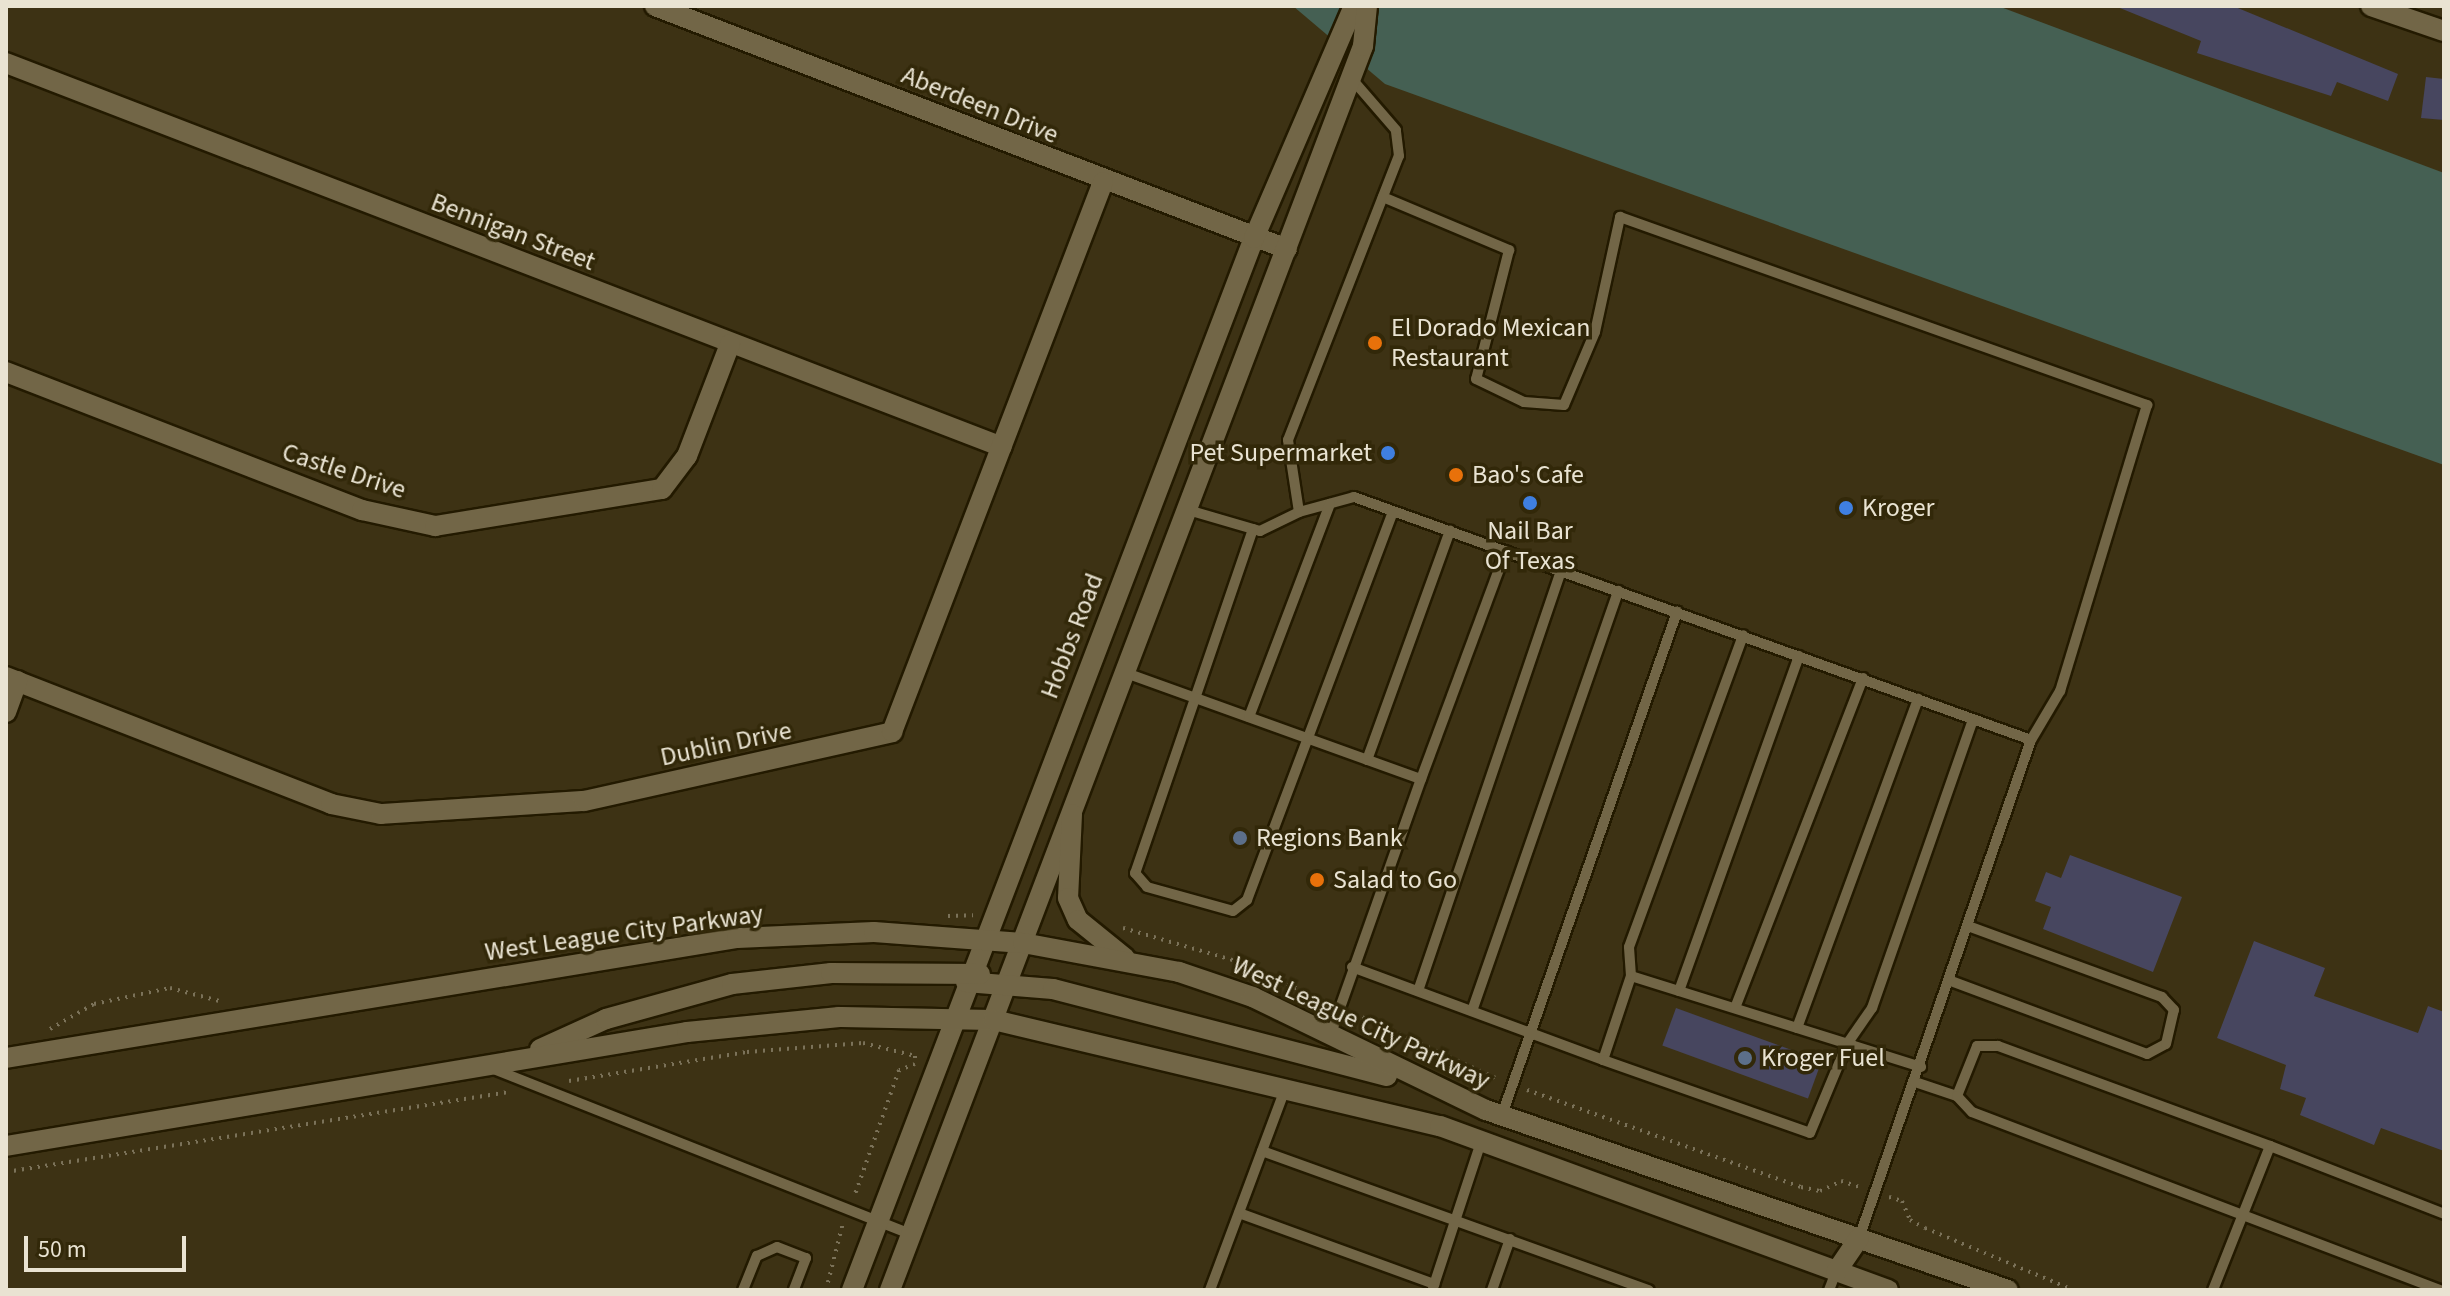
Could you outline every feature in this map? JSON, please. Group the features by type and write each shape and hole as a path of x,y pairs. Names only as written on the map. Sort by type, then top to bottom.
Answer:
{"street":[{"name":"Aberdeen Drive","path":"655,6 1103,182 1287,249"},
{"name":"Hobbs Road","path":"852,1290 952,1017 1254,238 1354,6"},
{"path":"890,1290 1351,78 1367,6"},
{"path":"2371,6 2444,31"},
{"name":"Bennigan Street","path":"6,63 1002,447"},
{"name":"Dublin Drive","path":"11,679 331,804 381,814 584,801 775,762 892,732 1103,182"},
{"name":"Castle Drive","path":"6,372 362,510 435,526 662,489 687,456 730,344"},
{"path":"6,712 11,679"},
{"path":"1072,814 1068,898 1078,920 1128,961"},
{"name":"West League City Parkway","path":"6,1058 737,938 874,932 1023,943 1128,961 1253,997 1330,1037 1494,1112 2008,1290"},
{"path":"494,1064 606,1019 732,984 831,973 1010,980 1338,1060 1494,1112"},
{"path":"6,1146 687,1032 839,1017 994,1020 1285,1089 1481,1142 1832,1281 1888,1290"},
{"path":"1832,1281 1859,1238"}],"lane":[{"path":"1299,512 1288,440 1399,156 1396,130 1351,78"},
{"path":"1383,197 1509,250 1476,379 1524,402 1564,405 1595,332 1620,217 2147,405 2060,691 2031,740 1971,927 1859,1238"},
{"path":"1188,510 1253,529 1354,497 2031,740"},
{"path":"1249,717 1330,504"},
{"path":"1253,529 1136,866 1147,887 1233,911 1243,906 1309,739 1393,511"},
{"path":"1367,760 1450,531"},
{"path":"1330,1037 1352,967 1506,551"},
{"path":"1418,991 1561,571"},
{"path":"1472,1011 1618,591"},
{"path":"1494,1112 1530,1033 1677,612"},
{"path":"1603,1060 1631,976 1629,947 1743,635"},
{"path":"1679,991 1799,656"},
{"path":"1126,673 1421,779"},
{"path":"1735,1008 1863,678"},
{"path":"1797,1028 1918,699"},
{"path":"1352,967 1810,1133 1847,1044 1872,1008 1973,719"},
{"path":"1951,981 2147,1054 2166,1044 2174,1010 2162,997 1971,927"},
{"path":"1631,976 1921,1067"},
{"path":"1957,1096 1977,1046 1998,1046 2444,1214"},
{"path":"494,1064 538,1087 911,1234"},
{"path":"1915,1082 1957,1096 1972,1112 2440,1290"},
{"path":"1210,1290 1285,1089"},
{"path":"1239,1213 1433,1287 1458,1220 1481,1142"},
{"path":"2213,1290 2270,1146"},
{"path":"1262,1151 1649,1290"},
{"path":"1492,1290 1510,1239"},
{"path":"743,1290 757,1256 777,1247 806,1258 794,1290"}],"path":[{"path":"6,1172 747,1052 863,1043 915,1056 899,1070 849,1209 826,1290"}],"green space":[{"path":"1293,6 1998,6 2444,173 2444,465 1385,84"}],"building":[{"path":"2115,6 2233,6 2398,74 2388,101 2337,82 2331,96 2197,53 2201,41"},
{"path":"2426,77 2444,79 2444,120 2421,118"},
{"path":"2070,855 2182,897 2153,972 2043,929 2051,907 2035,901 2046,872 2061,878"},
{"path":"2254,941 2325,968 2314,996 2418,1033 2428,1006 2444,1012 2444,1151 2381,1128 2374,1145 2300,1115 2306,1098 2280,1089 2286,1065 2217,1038"},
{"path":"1676,1008 1822,1061 1808,1099 1662,1046"}],"place":[{"name":"El Dorado Mexican Restaurant","path":"1375,343"},
{"name":"Pet Supermarket","path":"1388,453"},
{"name":"Bao's Cafe","path":"1456,475"},
{"name":"Nail Bar Of Texas","path":"1530,503"},
{"name":"Kroger","path":"1846,508"},
{"name":"Regions Bank","path":"1240,838"},
{"name":"Salad to Go","path":"1317,880"},
{"name":"Kroger Fuel","path":"1745,1058"}]}
